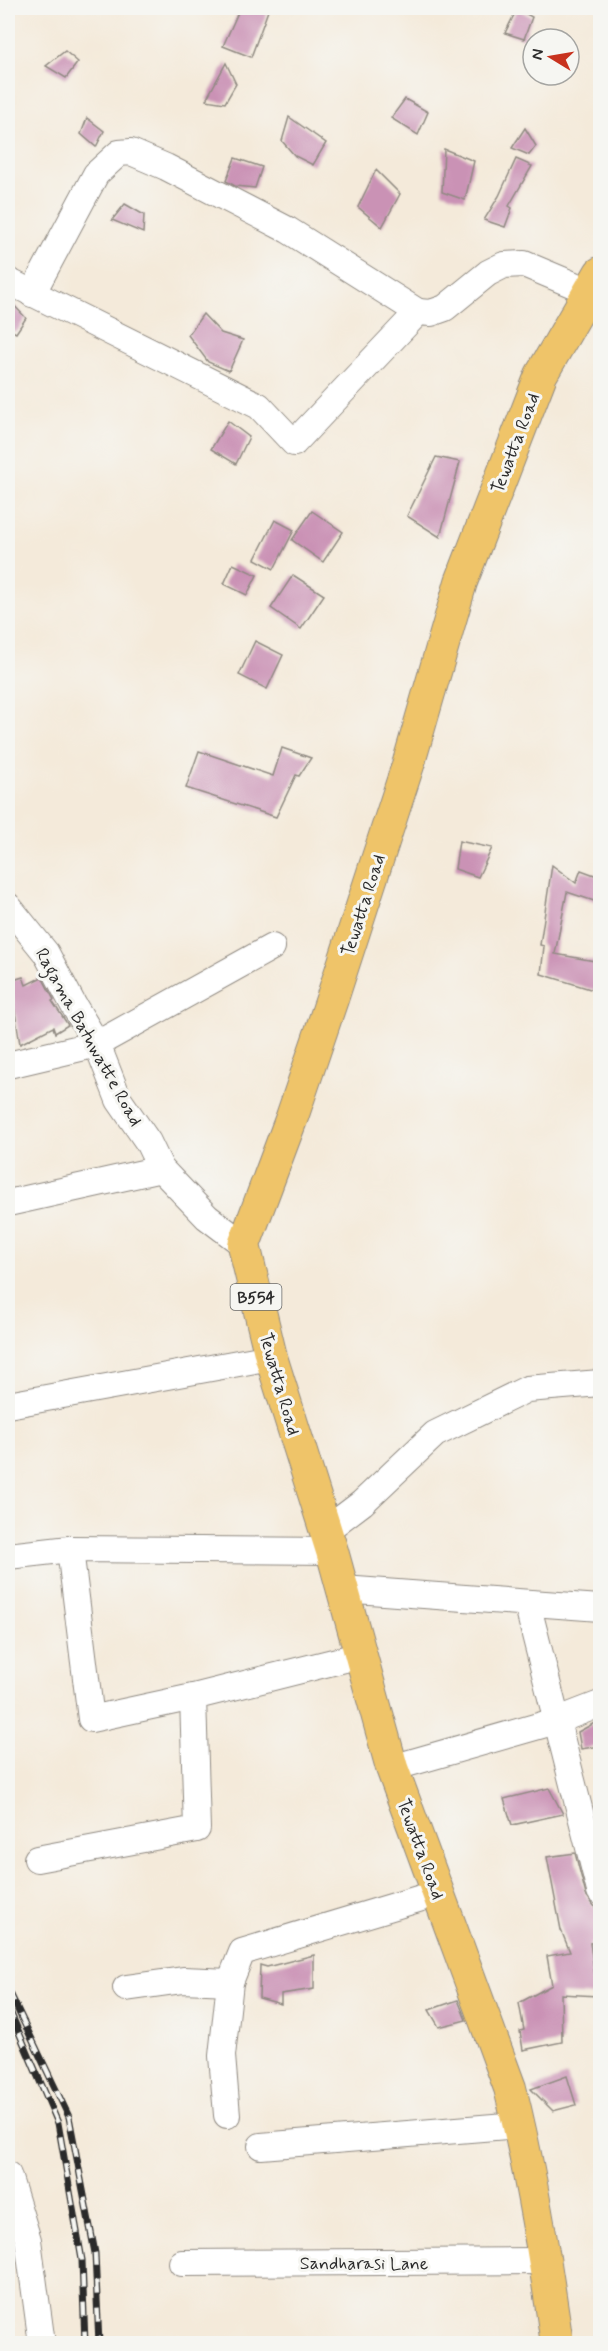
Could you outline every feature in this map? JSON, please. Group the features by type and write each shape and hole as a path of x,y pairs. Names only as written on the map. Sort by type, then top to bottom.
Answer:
{"main road":[{"name":"Tewatta Road","path":"557,2343 546,2261 510,2088 392,1768 343,1589 271,1357 244,1245 292,1117 332,999 409,762 461,582 541,375 597,287"}],"street":[{"path":"32,294 96,174 119,153 131,152 166,167 288,230 418,312 431,313 444,308 488,273 504,265 524,264 597,287"},
{"path":"8,281 259,406 294,443 418,312"},
{"name":"Ragama Batuwatte Road","path":"8,906 46,953 97,1044 119,1100 147,1142 161,1169 207,1217 244,1245"},
{"path":"8,1065 97,1044 272,947"},
{"path":"8,1203 161,1169"},
{"path":"8,1405 271,1357"},
{"path":"8,1557 70,1549 328,1541 362,1503 435,1434 527,1389 600,1383"},
{"path":"70,1549 91,1719 361,1656"},
{"path":"343,1589 600,1608"},
{"path":"527,1603 600,1891"},
{"path":"36,1859 197,1829 193,1697"},
{"path":"392,1768 556,1721 600,1704"},
{"path":"227,2115 222,2056 230,1982 242,1952 438,1893"},
{"path":"126,1988 183,1980 230,1982"},
{"path":"261,2146 519,2125"},
{"path":"8,2175 28,2240 42,2343"},
{"name":"Sandharasi Lane","path":"183,2263 546,2261"}],"building":[{"path":"240,8 269,8 251,57 223,46"},
{"path":"517,9 532,17 528,27 521,27 521,38 505,33"},
{"path":"65,51 78,62 66,78 46,66"},
{"path":"226,63 236,84 225,103 206,100"},
{"path":"405,99 428,112 418,135 391,118"},
{"path":"289,117 326,143 313,165 295,156 282,141"},
{"path":"87,118 104,131 96,147 81,134"},
{"path":"525,128 536,146 529,155 512,148"},
{"path":"444,149 474,161 465,200 442,192"},
{"path":"235,158 262,167 255,188 235,186 226,181"},
{"path":"516,159 532,166 509,206 512,208 505,227 484,220 499,196"},
{"path":"376,170 400,194 382,227 358,207"},
{"path":"125,204 144,215 143,233 112,220"},
{"path":"8,299 26,318 16,333 8,329"},
{"path":"203,314 221,333 243,340 229,371 208,362 188,335"},
{"path":"228,421 249,437 236,464 211,449"},
{"path":"436,457 460,462 440,537 407,516"},
{"path":"312,511 343,532 323,562 292,540"},
{"path":"275,520 294,530 274,569 255,559"},
{"path":"233,564 257,575 247,595 224,584"},
{"path":"293,575 324,595 301,629 271,608"},
{"path":"255,641 283,655 267,689 239,675"},
{"path":"282,748 311,758 299,776 296,775 276,817 186,788 199,751 273,776"},
{"path":"459,841 492,848 478,877 455,869"},
{"path":"552,865 576,883 581,870 600,877 600,903 567,892 555,954 600,962 600,992 541,974 544,946 540,945"},
{"path":"23,977 26,985 42,977 54,1000 52,1001 68,1025 55,1033 53,1027 20,1044 10,981"},
{"path":"600,1720 600,1746 581,1749 578,1732"},
{"path":"549,1788 563,1814 512,1825 504,1799"},
{"path":"575,1853 586,1895 598,1911 596,1911 600,1942 590,1943 598,1996 561,1994 562,2042 523,2050 520,2031 524,2030 519,2003 552,1985 547,1956 570,1952 561,1930 547,1857"},
{"path":"314,1955 314,1989 281,1994 281,2004 259,1998 260,1965 267,1967"},
{"path":"458,2000 466,2020 439,2027 429,2010"},
{"path":"567,2076 576,2105 553,2111 531,2089"}],"railway":[{"path":"8,1989 69,2117 95,2253 99,2344"},
{"path":"8,2007 58,2123 82,2260 85,2344"}]}
